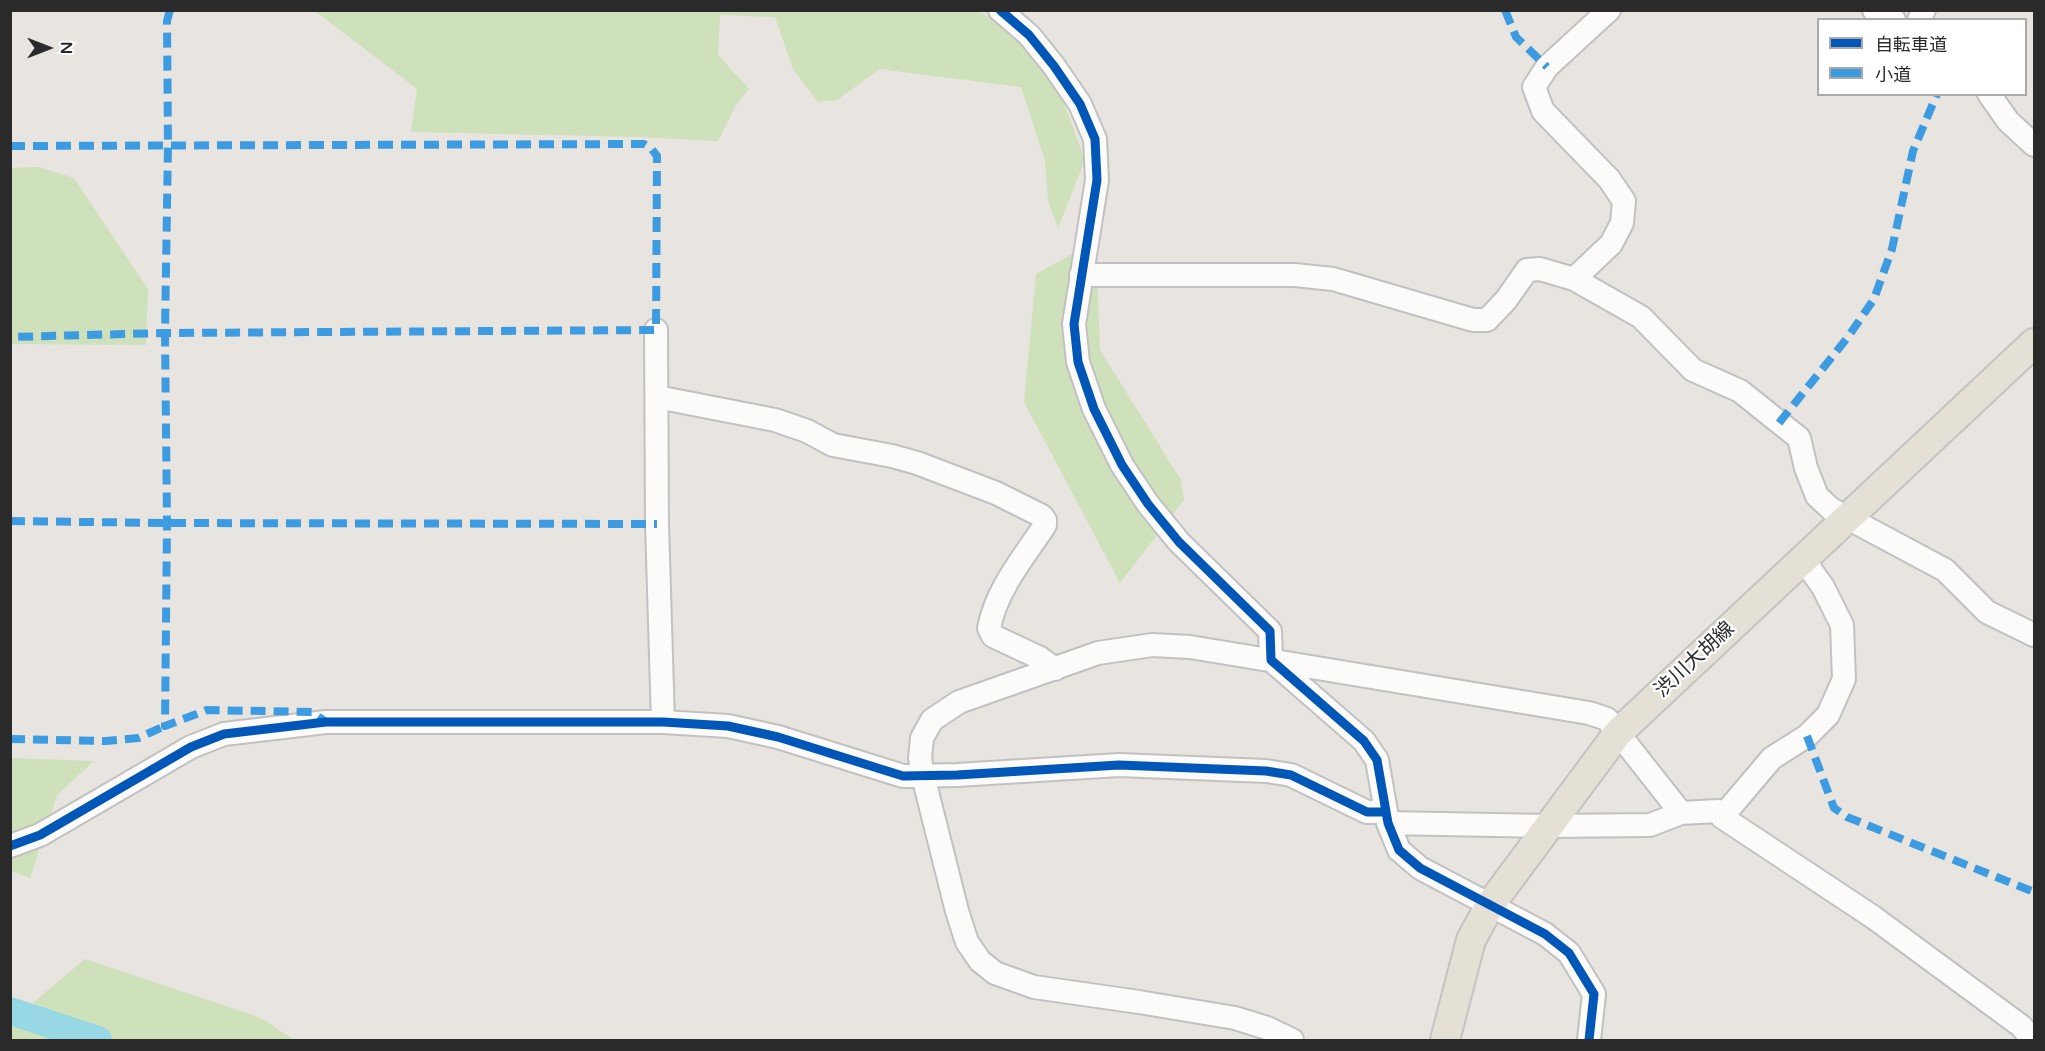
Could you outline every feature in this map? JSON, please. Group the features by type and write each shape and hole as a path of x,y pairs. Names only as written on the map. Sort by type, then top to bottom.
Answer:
{"main road":[{"name":"渋川大胡線","path":"1445,1041 1471,940 1490,905 1618,733 2034,343"}],"street":[{"path":"1000,10 1029,35 1054,66 1080,104 1095,139 1097,180 1074,324 1078,362 1094,409 1122,465 1154,512 1179,542 1270,631 1271,660 1364,741 1377,760 1386,818 1399,850 1420,868 1545,934 1569,953 1594,994 1589,1041"},
{"path":"1574,279 1611,244 1622,223 1624,201 1609,179 1543,111 1534,87 1547,67 1609,10"},
{"path":"1874,10 1890,18"},
{"path":"1990,96 2008,121 2034,146"},
{"path":"1081,275 1295,275 1333,279 1473,321 1487,320 1506,300 1527,270 1540,269 1574,279 1641,317 1693,370 1740,391 1799,438 1806,468 1817,496 1831,509 1945,570 1987,612 2034,635"},
{"path":"656,330 657,524 663,722"},
{"path":"657,397 775,420 807,431 833,445 917,463 996,493 1042,516 1045,525 1007,583 991,614 988,628 993,636 1040,658 1055,669"},
{"path":"1722,817 1772,758 1807,736 1828,715 1844,679 1842,625 1823,587 1803,559"},
{"path":"1292,1041 1267,1028 1235,1018 1034,987 995,973 980,961 968,942 957,911 923,776 920,758 922,738 932,720 958,702 1098,653 1152,645 1190,647 1588,713 1607,719 1681,813"},
{"path":"10,846 40,835 191,747 224,734 326,722 663,722 728,726 778,736 903,776 1119,765 1266,771 1291,775 1366,812 1386,818 1548,826 1650,825 1681,813 1718,811 1722,817 1873,917 2020,1026 2033,1041"}],"green space":[{"path":"315,11 979,11 1017,34 1059,89 1085,160 1058,228 1048,201 1045,161 1021,87 880,69 837,100 818,102 793,69 775,17 720,15 718,55 749,89 736,105 718,141 411,132 417,89"},
{"path":"39,167 74,178 148,289 146,345 11,344 11,168"},
{"path":"1096,241 1100,350 1181,480 1184,500 1120,583 1024,402 1036,274"},
{"path":"11,758 94,761 57,795 30,878 11,871"},
{"path":"85,959 261,1018 294,1040 11,1040 11,1021"}],"waterway":[{"path":"10,1011 98,1040"}],"marked path":[{"path":"170,10 167,21 165,726 207,710 312,712 326,722"},
{"path":"1505,10 1516,37 1547,67"},
{"path":"1779,423 1848,337 1874,299 1892,249 1913,151 1936,96"},
{"path":"10,146 644,144 651,148 657,156 656,330 165,333 10,337"},
{"path":"10,521 657,524"},
{"path":"10,739 106,741 138,738 165,726"},
{"path":"1807,736 1834,808 1847,817 2034,892"}],"cycle path":[{"path":"1000,10 1029,35 1054,66 1080,104 1095,139 1097,180 1074,324 1078,362 1094,409 1122,465 1148,504 1179,542 1270,631 1271,660 1364,741 1377,760 1388,823 1399,850 1420,868 1545,934 1569,953 1594,994 1589,1040"},
{"path":"10,846 40,835 191,747 224,734 326,722 663,722 728,726 778,737 903,776 1119,765 1266,771 1291,775 1367,812 1385,812"}]}
